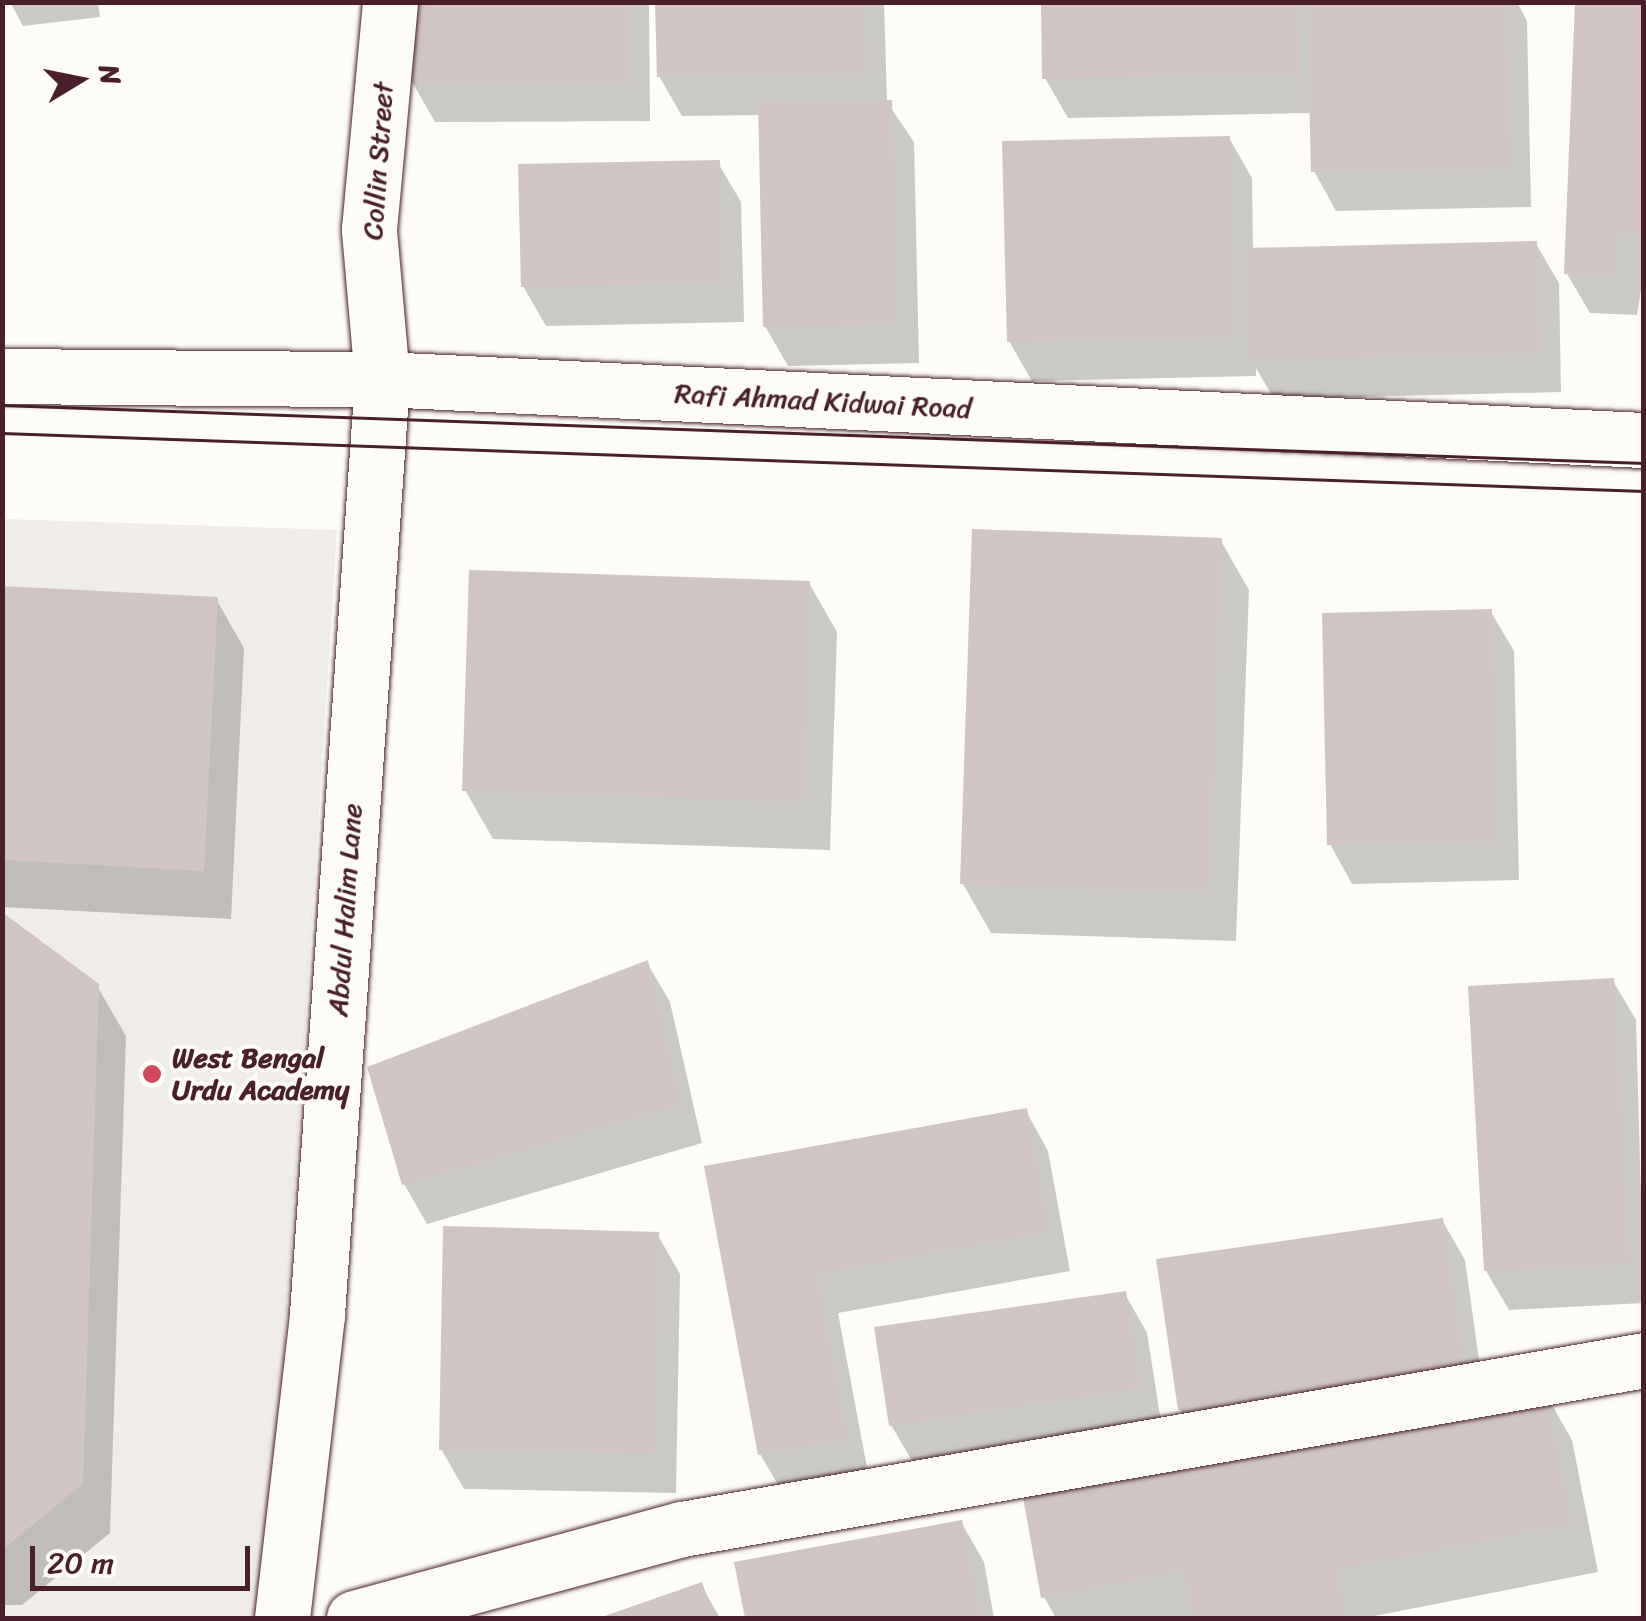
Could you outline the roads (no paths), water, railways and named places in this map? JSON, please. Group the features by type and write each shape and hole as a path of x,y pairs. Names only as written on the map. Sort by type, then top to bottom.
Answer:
{"street":[{"name":"Collin Street","path":"382,379 370,229 390,2"},
{"name":"Rafi Ahmad Kidwai Road","path":"2,376 382,379 1644,440"},
{"name":"Abdul Halim Lane","path":"282,1618 317,1314 382,379"},
{"path":"354,1618 682,1529 1644,1360"}],"tram line":[{"path":"2,405 1644,463"},
{"path":"2,433 1644,491"}],"place":[{"name":"West Bengal Urdu Academy","path":"152,1074"}]}
